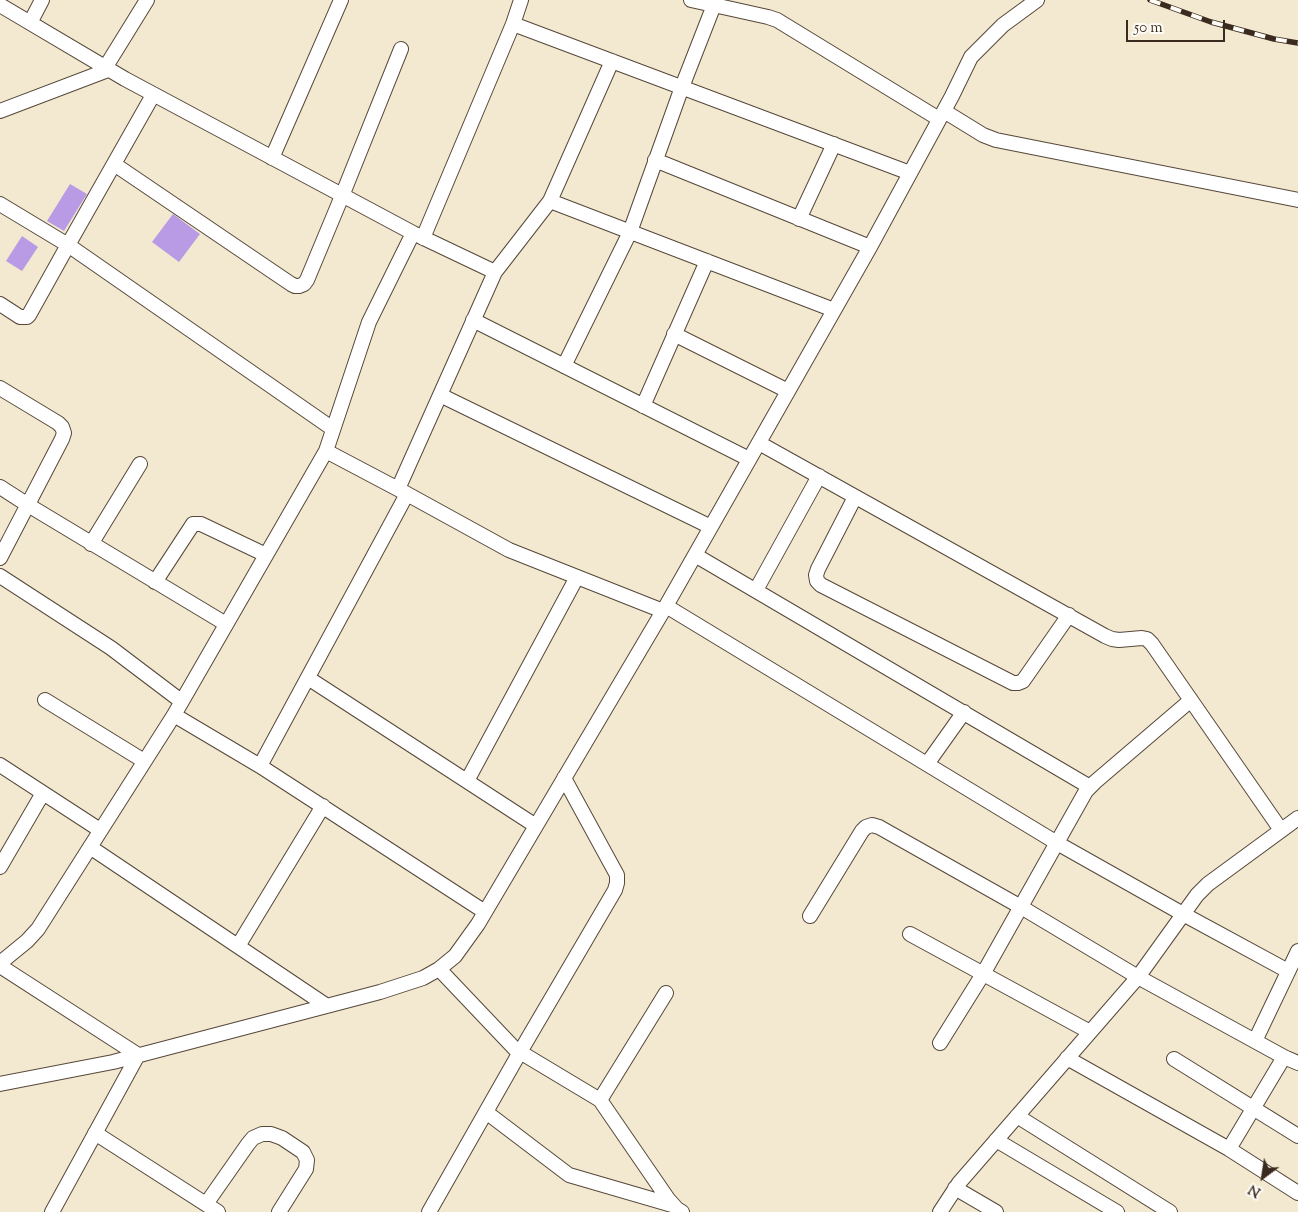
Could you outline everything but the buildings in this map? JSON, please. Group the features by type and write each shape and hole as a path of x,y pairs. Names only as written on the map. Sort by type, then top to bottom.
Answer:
{"street":[{"path":"30,23 42,0"},
{"path":"2,109 107,69 147,0"},
{"path":"272,158 341,0"},
{"path":"138,1055 0,964 32,936 174,715 326,451 369,322 418,236 513,24 521,0"},
{"path":"692,0 768,17 787,25 942,115 996,140 1298,200"},
{"path":"0,1084 113,1062 400,986 423,978 439,969 455,956 485,912 711,527 870,247 942,115 971,57 1003,25 1035,0"},
{"path":"564,366 630,232 682,87 714,5"},
{"path":"0,6 153,95 418,236 495,272"},
{"path":"513,24 910,173"},
{"path":"114,164 295,286 300,286 307,280 400,49"},
{"path":"260,766 308,678 403,491 440,395 495,272 550,201 612,61"},
{"path":"0,304 20,317 23,318 29,315 153,95"},
{"path":"799,219 834,144"},
{"path":"656,160 870,247"},
{"path":"550,201 834,310"},
{"path":"0,204 68,245 333,429"},
{"path":"643,406 707,261"},
{"path":"473,320 749,459"},
{"path":"674,334 788,391"},
{"path":"0,388 58,423 64,433 0,558"},
{"path":"440,395 711,527"},
{"path":"758,443 1112,639 1147,639 1281,830"},
{"path":"326,451 509,550 664,608 1057,843 1288,971"},
{"path":"92,544 140,464"},
{"path":"756,590 819,476"},
{"path":"0,487 226,624"},
{"path":"855,496 818,569 817,581 821,585 1018,684 1023,681 1069,615"},
{"path":"155,582 193,524 201,524 266,555"},
{"path":"695,554 1090,787"},
{"path":"0,576 111,648 182,701"},
{"path":"467,781 577,577"},
{"path":"308,678 536,826"},
{"path":"45,700 144,761"},
{"path":"940,1043 983,974 1084,795 1090,787 1191,700"},
{"path":"926,764 964,712"},
{"path":"174,715 260,766 485,912"},
{"path":"0,765 100,830"},
{"path":"429,1212 520,1052 616,890 617,875 614,868 564,778"},
{"path":"0,866 43,793"},
{"path":"238,946 322,806"},
{"path":"940,1212 955,1188 1138,977 1202,890 1298,818"},
{"path":"810,916 862,831 872,825 879,827 1021,907 1138,977 1298,1063"},
{"path":"90,847 328,1006"},
{"path":"910,934 1090,1032"},
{"path":"1256,1041 1298,951"},
{"path":"439,969 520,1052 600,1100 677,1208"},
{"path":"600,1100 666,992"},
{"path":"52,1212 138,1055"},
{"path":"1228,1149 1284,1057"},
{"path":"1067,1058 1228,1149 1298,1193"},
{"path":"1174,1059 1298,1136"},
{"path":"486,1112 569,1175 677,1208"},
{"path":"1017,1116 1170,1212"},
{"path":"95,1133 218,1212"},
{"path":"206,1204 248,1144 262,1134 271,1134 282,1138 303,1152 307,1160 306,1169 279,1212"},
{"path":"996,1140 1117,1212"},
{"path":"955,1188 996,1212"}],"railway":[{"path":"1150,0 1211,22 1274,39 1298,43"}]}
